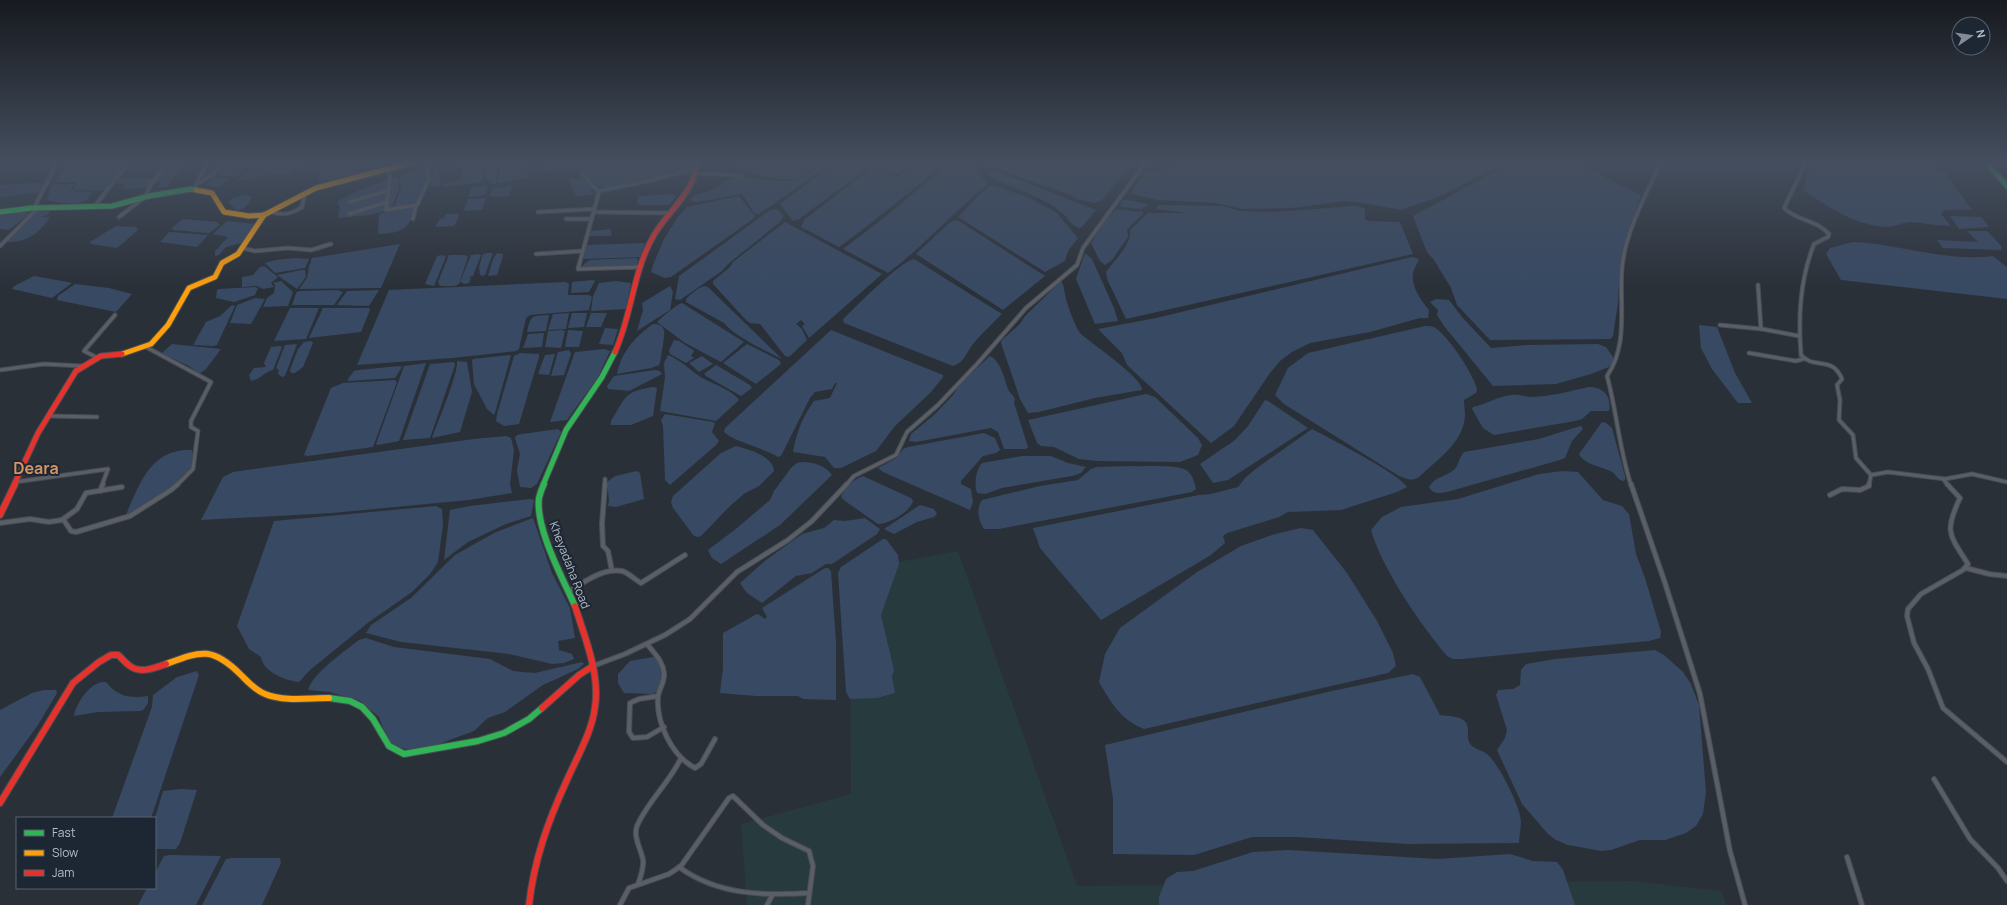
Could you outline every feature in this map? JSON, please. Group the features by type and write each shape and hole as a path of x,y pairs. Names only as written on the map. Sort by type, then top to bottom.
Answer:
{"main road":[{"path":"0,212 36,208 94,207 120,204"},
{"path":"219,204 224,212 230,215 264,215 285,204"},
{"name":"Kheyadaha Road","path":"529,905 530,882 536,854 587,733 598,693 593,675 595,666 575,605 554,561 542,525 539,504 542,488 566,430 602,377 620,342 628,318 641,267 653,236 676,204"},
{"path":"0,515 38,433 73,375 83,366 106,354 126,354 146,347 155,340 168,325 189,288 215,277 222,263 236,256 264,215"},
{"path":"0,803 37,744 67,691 91,668 111,656 120,656 131,667 144,670 160,667 197,654 217,654 225,659 249,684 265,694 278,698 339,698 360,707 374,719 385,744 397,752 404,754 478,741 504,733 529,719 579,675 595,666"}],"street":[{"path":"0,246 36,208 38,204"},
{"path":"119,217 136,204"},
{"path":"270,212 282,214 296,212 302,207 303,204"},
{"path":"349,214 380,204"},
{"path":"387,204 387,211 417,205 413,219"},
{"path":"596,204 578,266 579,269 641,267"},
{"path":"595,666 647,644 690,619 737,572 799,532 812,521 854,476 896,455 907,432 978,364 993,343 1026,308 1077,265 1083,248 1117,204"},
{"path":"1640,204 1628,243 1622,270 1623,300 1619,353 1614,366 1607,376 1612,395 1618,438 1625,466 1665,583 1700,694 1730,851 1745,905"},
{"path":"1786,204 1784,208 1791,213 1821,226 1829,234 1828,237 1814,244 1801,292 1798,320 1803,358"},
{"path":"538,212 594,211 669,213"},
{"path":"566,220 592,219"},
{"path":"242,248 255,251 288,248 311,250 331,244"},
{"path":"536,254 583,251"},
{"path":"1758,285 1761,329"},
{"path":"98,358 84,351 114,315"},
{"path":"1720,325 1761,329 1799,336"},
{"path":"63,519 71,531 76,532 130,516 171,490 193,469 198,431 192,427 191,419 199,402 206,396 212,382 146,347"},
{"path":"1749,353 1796,361 1803,358 1831,364 1840,374 1842,379 1837,385 1840,400 1839,420 1842,426 1853,434 1856,458 1870,475 1869,486 1865,489 1842,489 1830,495"},
{"path":"0,370 49,364 83,366"},
{"path":"49,416 97,417"},
{"path":"15,482 108,469 100,491"},
{"path":"1870,475 1888,472 1943,479 1972,474 2007,482"},
{"path":"605,479 602,524 603,546 608,551 612,571"},
{"path":"1943,479 1960,498 1951,517 1949,529 1952,540 1967,561 1966,568"},
{"path":"0,523 37,518 48,522 63,519 81,506 86,493 122,487"},
{"path":"569,591 598,575 612,571 624,571 641,583 685,555"},
{"path":"2007,576 1989,574 1966,568 1925,591 1908,609 1907,616 1914,643 1928,669 1943,708 2007,762"},
{"path":"647,644 662,661 665,673 658,696 664,727 674,749 681,758 692,767 698,766 715,739"},
{"path":"658,696 639,699 630,703 629,732 633,738 641,738 664,727"},
{"path":"638,884 642,872 643,861 636,835 637,827 659,790 677,767 681,758"},
{"path":"1934,779 1970,839 1998,868 2007,881"},
{"path":"620,905 627,890 638,884 664,876 679,867 729,798 733,796 763,825 782,838 810,851 813,866 808,905"},
{"path":"1847,857 1862,905"},
{"path":"679,867 697,880 713,886 732,890 773,894 809,893"},
{"path":"767,905 773,894"}],"green space":[{"path":"0,204 35,204 33,207 0,210"},
{"path":"958,551 1077,886 1632,881 1722,891 1726,905 747,905 741,824 851,794 850,571"}],"water":[{"path":"230,204 248,204 245,208 236,210"},
{"path":"338,204 393,204 390,210 368,215 338,218 340,207"},
{"path":"395,204 408,204 394,207"},
{"path":"466,204 484,204 482,210 464,210"},
{"path":"639,204 671,204 670,205"},
{"path":"700,204 746,204 755,216 753,219 671,277 665,278 651,272 653,265 664,239 678,217 687,207"},
{"path":"749,204 773,204 759,214 755,214"},
{"path":"780,204 819,204 799,219 793,221"},
{"path":"825,204 894,204 839,247 801,227 804,220"},
{"path":"900,204 965,204 888,273 843,249"},
{"path":"970,204 1041,204 1056,212 1078,238 1068,251 1065,261 1045,272 958,217"},
{"path":"1049,204 1081,204 1096,210 1081,228 1072,224 1063,213"},
{"path":"1120,204 1147,204 1148,206 1141,209 1120,207"},
{"path":"1222,204 1320,204 1293,208 1243,209"},
{"path":"1369,204 1417,204 1401,210"},
{"path":"1435,204 1638,204 1625,241 1620,267 1618,303 1613,336 1610,339 1490,340 1457,305 1451,288 1434,260 1427,252 1413,216"},
{"path":"1826,204 1968,204 1972,210 1945,210 1941,214 1951,226 1911,222 1887,227 1875,226 1842,214"},
{"path":"416,205 411,220 404,228 399,231 378,234 379,214"},
{"path":"1159,205 1222,206 1239,211 1273,212 1357,206 1365,209 1365,219 1368,221 1400,222 1413,254 1126,319 1107,279 1106,272 1125,247 1130,236 1130,230 1148,213 1189,213 1155,209"},
{"path":"777,209 784,216 780,222 728,264 722,271 680,300 675,299 679,276 766,213"},
{"path":"1116,209 1143,212 1143,214 1127,229 1128,237 1112,260 1105,265 1100,261 1091,243 1105,221"},
{"path":"40,210 51,210 47,215 40,217 50,217 42,228 26,239 7,242 29,218"},
{"path":"25,212 30,213 9,230 0,229 0,215"},
{"path":"446,214 458,214 459,216 454,226 435,227 440,219 444,218"},
{"path":"1950,216 1981,217 1989,227 1959,229"},
{"path":"183,219 217,222 220,225 209,233 173,230 172,228"},
{"path":"955,220 959,221 1045,276 1003,310 916,254 948,224"},
{"path":"227,221 256,224 242,243 226,247 219,255 215,256 215,251 228,237 213,234"},
{"path":"785,222 882,274 809,338 802,326 805,324 801,320 796,324 802,329 807,340 789,357 785,356 760,324 750,323 746,320 713,284 713,281 730,267 733,262"},
{"path":"116,226 136,227 138,230 117,248 91,244 90,242"},
{"path":"610,229 612,234 610,236 589,236 591,231"},
{"path":"1967,231 1987,231 2002,247 2001,250 1943,248 1937,240 1978,242"},
{"path":"169,232 208,235 197,247 160,242"},
{"path":"1853,242 1871,243 1957,257 1993,256 2007,267 2007,299 1841,280 1826,254 1830,248"},
{"path":"645,243 640,257 585,259 583,257 587,245"},
{"path":"400,244 381,288 299,289 307,278 312,258"},
{"path":"493,253 485,275 483,276 480,275 479,267 483,254"},
{"path":"497,253 503,254 503,256 497,275 488,276 493,259"},
{"path":"1085,253 1092,259 1114,308 1118,321 1095,324 1076,279"},
{"path":"449,255 465,255 468,257 459,284 455,286 440,286 438,282"},
{"path":"471,255 481,255 473,276 469,277 471,278 469,283 465,284 460,282"},
{"path":"437,256 446,256 434,286 425,284"},
{"path":"1412,257 1419,259 1413,273 1413,278 1415,288 1420,298 1429,310 1428,318 1420,318 1370,332 1310,343 1292,352 1280,361 1270,373 1234,426 1211,443 1127,365 1122,353 1098,329 1156,318"},
{"path":"294,258 309,259 305,268 275,273 265,263 276,260"},
{"path":"638,259 637,266 632,270 585,270 581,268 590,260"},
{"path":"914,259 1002,314 976,340 963,360 953,366 844,323 843,319 888,276 907,262"},
{"path":"264,266 278,277 271,283 274,287 263,289 257,286 242,287 242,277 253,275 260,267"},
{"path":"305,270 306,277 297,289 277,275"},
{"path":"34,276 72,283 52,298 12,289 14,286"},
{"path":"281,281 293,292 288,306 263,307 267,298 274,293 275,285 273,283"},
{"path":"595,281 589,292 571,293 572,282"},
{"path":"616,281 631,283 626,309 591,311 593,296 599,283"},
{"path":"566,282 569,284 568,295 589,295 592,297 589,310 530,315 526,318 519,349 516,351 452,358 357,365 389,290"},
{"path":"1060,282 1063,284 1069,309 1081,334 1135,378 1142,390 1095,398 1039,412 1028,413 1020,399 1001,343 1002,340 1020,324 1025,316"},
{"path":"75,284 109,288 132,294 116,312 57,300 58,296"},
{"path":"670,286 673,292 670,310 637,331 643,310 642,303"},
{"path":"706,286 782,359 759,348 735,333 724,323 686,302 686,299 693,293"},
{"path":"258,288 255,295 234,302 216,298 217,290 219,289"},
{"path":"337,290 343,292 334,305 292,305 298,291"},
{"path":"379,290 369,306 337,305 347,291"},
{"path":"255,298 265,299 251,324 230,323 237,305"},
{"path":"1436,299 1449,300 1462,317 1491,348 1527,345 1598,344 1606,347 1613,357 1613,362 1609,367 1591,374 1556,384 1493,386 1444,326 1437,315 1438,310 1430,302"},
{"path":"682,303 744,342 721,362 685,343 657,322 673,308"},
{"path":"232,305 235,306 217,345 193,345 206,322 220,316"},
{"path":"290,308 319,308 306,339 274,341"},
{"path":"323,308 369,308 370,310 361,332 309,338"},
{"path":"569,313 566,329 548,330 553,314"},
{"path":"572,313 587,313 584,327 568,328"},
{"path":"591,313 607,313 601,327 586,327"},
{"path":"549,315 546,331 527,332 531,319 535,316"},
{"path":"653,324 658,324 664,331 661,360 659,365 651,368 617,374 622,359 630,345"},
{"path":"1699,325 1717,327 1735,373 1752,403 1738,403 1712,369 1701,348"},
{"path":"1425,326 1434,327 1453,346 1471,375 1477,390 1476,393 1464,400 1465,416 1460,435 1441,457 1416,479 1409,480 1399,476 1284,404 1275,395 1288,368 1308,353"},
{"path":"605,328 618,329 613,345 599,344"},
{"path":"568,330 583,331 579,347 565,347"},
{"path":"831,330 943,375 943,377 931,392 895,426 876,451 841,468 834,468 825,457 793,452 800,425 806,413 814,401 830,398 837,383 835,383 832,389 815,392 810,398 781,456 778,457 764,450 741,442 724,432 725,428"},
{"path":"548,331 565,331 561,348 545,347"},
{"path":"544,333 542,347 523,348 528,334"},
{"path":"674,340 679,341 693,350 694,351 691,356 694,358 686,363 670,354 669,350"},
{"path":"311,341 313,343 303,367 295,373 291,373 290,370 298,349 304,342"},
{"path":"172,344 221,349 206,369 199,374 189,366 162,353"},
{"path":"297,344 285,376 282,377 278,374 279,370 276,368 285,345"},
{"path":"747,344 779,360 781,364 756,384 723,363"},
{"path":"271,347 282,347 273,370 251,381 249,375 254,368 266,367 264,363"},
{"path":"604,349 610,351 598,377 567,420 550,422 575,352"},
{"path":"569,350 571,354 564,375 551,376 558,352"},
{"path":"520,353 539,354 539,357 519,424 504,426 496,421 497,414 514,356"},
{"path":"555,354 549,375 538,374 545,355"},
{"path":"511,355 494,415 487,409 474,384 472,361 473,359"},
{"path":"668,355 704,379 731,392 739,400 716,421 660,411 665,378 664,363"},
{"path":"702,356 713,364 699,372 689,363"},
{"path":"990,356 1000,367 1009,391 1015,399 1014,403 1028,447 1026,449 1004,449 998,432 991,428 916,442 909,441 911,434 934,415 953,395 961,383"},
{"path":"457,361 467,362 472,392 460,432 432,438 455,376"},
{"path":"454,362 455,365 430,438 403,440 430,364"},
{"path":"426,363 399,441 378,445 376,444 404,366"},
{"path":"716,365 750,385 752,388 741,396 704,374"},
{"path":"399,366 402,367 395,378 348,381 354,371"},
{"path":"655,370 660,371 662,374 629,391 608,389 607,386 614,376"},
{"path":"395,380 397,382 373,447 308,456 304,455 331,388 343,383"},
{"path":"654,387 657,388 653,416 631,425 611,425 611,421 627,396 637,391"},
{"path":"1594,387 1605,393 1609,401 1609,411 1591,411 1582,419 1575,421 1494,435 1483,428 1472,409 1473,407 1497,398 1507,396 1540,396"},
{"path":"1146,394 1155,397 1198,438 1202,445 1198,455 1180,462 1098,461 1079,459 1054,447 1041,446 1037,443 1028,420"},
{"path":"1265,400 1308,428 1228,480 1213,483 1200,464 1235,440 1248,426"},
{"path":"665,414 715,423 712,432 719,441 670,485 665,480 663,426 661,420"},
{"path":"1602,422 1606,423 1612,428 1625,476 1625,480 1623,481 1612,472 1585,461 1579,454"},
{"path":"1581,426 1583,429 1572,441 1565,458 1444,493 1434,492 1429,487 1431,483 1455,469 1464,452 1539,439"},
{"path":"558,429 561,432 537,484 531,488 520,487 517,470 520,454 515,438 517,435"},
{"path":"1312,429 1378,465 1402,481 1407,487 1397,492 1341,510 1288,512 1279,517 1227,533 1223,536 1225,543 1211,555 1101,620 1040,548 1033,528 1199,495 1211,494 1238,487 1246,477 1257,468"},
{"path":"984,433 995,438 1000,450 996,453 983,456 961,481 961,484 971,489 973,502 970,510 883,472 878,468 896,458 903,449 908,447"},
{"path":"506,436 511,438 514,450 510,484 512,493 469,500 332,513 201,520 223,477 233,472 474,439"},
{"path":"736,446 753,451 765,457 773,466 774,471 759,486 745,493 731,505 702,535 699,537 694,536 673,508 671,502 673,496 721,453"},
{"path":"192,450 194,460 192,469 180,483 162,496 125,517 141,481 156,462 166,455 178,451"},
{"path":"1022,456 1051,456 1068,463 1086,467 1081,473 1072,476 1002,488 985,494 977,493 976,477 978,469 982,463"},
{"path":"803,462 819,465 832,475 780,525 721,564 712,558 708,550 770,500 774,491 791,468 797,463"},
{"path":"1167,466 1181,468 1188,471 1192,476 1196,489 1192,492 999,529 984,529 980,522 978,511 982,500 1040,486 1078,480 1091,469 1097,467"},
{"path":"637,471 640,473 644,499 616,507 608,506 609,500 607,482 615,476"},
{"path":"1562,471 1578,472 1603,500 1622,506 1629,514 1636,554 1645,578 1661,632 1660,638 1649,641 1462,659 1453,659 1447,656 1403,596 1384,562 1371,530 1382,517 1401,507 1458,499 1539,474"},
{"path":"863,476 911,498 913,501 911,505 904,513 893,520 878,524 841,497 844,490 850,484"},
{"path":"530,499 534,500 531,516 506,524 468,542 444,560 450,510 470,506"},
{"path":"920,505 934,509 937,514 934,517 917,522 894,534 884,529"},
{"path":"436,506 442,509 443,525 438,562 430,574 412,592 369,622 310,670 299,682 288,680 276,675 266,667 261,657 249,649 237,626 274,521"},
{"path":"533,518 552,573 570,608 575,638 558,641 559,650 572,654 574,659 564,663 552,664 509,654 401,642 366,633 371,625 411,598 455,555 494,533"},
{"path":"865,518 880,529 877,534 832,564 826,564 812,573 796,576 762,603 747,593 740,583 766,560 802,534 824,528 834,520 845,521"},
{"path":"1301,528 1313,530 1347,573 1377,621 1393,653 1396,666 1388,673 1144,729 1123,716 1117,710 1099,682 1105,654 1120,628 1197,572 1241,546 1275,534"},
{"path":"883,539 886,539 898,555 899,564 881,615 894,670 892,677 895,693 877,698 850,699 846,692 838,573 841,567"},
{"path":"825,568 828,568 831,571 836,643 836,700 803,699 798,696 756,696 720,693 723,668 723,633 758,614 765,619 767,617 762,608"},
{"path":"366,638 394,647 490,659 513,671 535,673 582,662 584,664 578,669 543,685 505,712 488,718 474,731 436,745 412,750 395,747 386,736 379,717 360,701 330,692 308,690 322,670 359,640"},
{"path":"1655,650 1664,655 1683,672 1691,684 1699,705 1706,792 1703,814 1696,826 1686,833 1665,840 1640,840 1611,850 1601,851 1568,845 1556,840 1548,834 1522,804 1497,750 1505,738 1507,730 1496,695 1498,690 1513,689 1520,685 1521,670 1526,664 1555,659"},
{"path":"654,657 661,664 663,669 662,681 657,691 653,694 624,693 618,683 618,674 630,661"},
{"path":"197,671 199,675 151,817 112,817 152,707 153,695 177,677"},
{"path":"1413,674 1420,677 1440,715 1462,719 1466,722 1468,726 1468,738 1471,745 1487,754 1503,776 1520,814 1521,821 1519,843 1408,844 1297,837 1252,837 1194,855 1113,854 1113,799 1105,745 1332,691"},
{"path":"100,682 106,682 115,691 130,697 148,696 148,703 141,711 98,712 74,716 75,711 85,693"},
{"path":"44,690 56,690 57,693 38,725 0,777 0,710 32,693"},
{"path":"181,789 197,790 180,843 176,849 156,849 155,817 163,791"},
{"path":"1289,850 1437,859 1510,854 1533,861 1557,862 1563,870 1575,905 1159,905 1159,897 1166,879 1177,872 1193,871 1253,852"},
{"path":"164,856 221,856 196,905 138,905 146,889 156,889 156,871"},
{"path":"280,858 281,863 262,905 202,905 226,859"}],"traffic: fast":[{"path":"0,212 32,208 112,206 119,204"},
{"path":"575,606 547,543 542,525 539,499 548,470 566,430 602,377 615,352"},
{"path":"329,698 350,701 362,707 373,719 389,746 404,754 478,741 504,733 529,719 542,708"}],"traffic: slow":[{"path":"219,204 224,212 244,216 264,215 286,204"},
{"path":"122,354 151,344 168,325 189,288 215,277 222,263 238,254 264,215"},
{"path":"166,664 197,654 213,654 230,664 251,685 265,694 273,697 289,699 329,698"}],"traffic: jam":[{"path":"615,352 626,323 647,250 658,228 677,204"},
{"path":"0,515 38,433 76,371 101,356 122,354"},
{"path":"529,905 534,868 545,832 594,715 596,686 592,663 575,606"},
{"path":"0,803 73,683 99,662 111,655 118,655 130,666 138,670 148,670 166,664"},
{"path":"542,708 579,675 593,666"}],"district":[{"name":"Deara","path":"36,468"}]}
